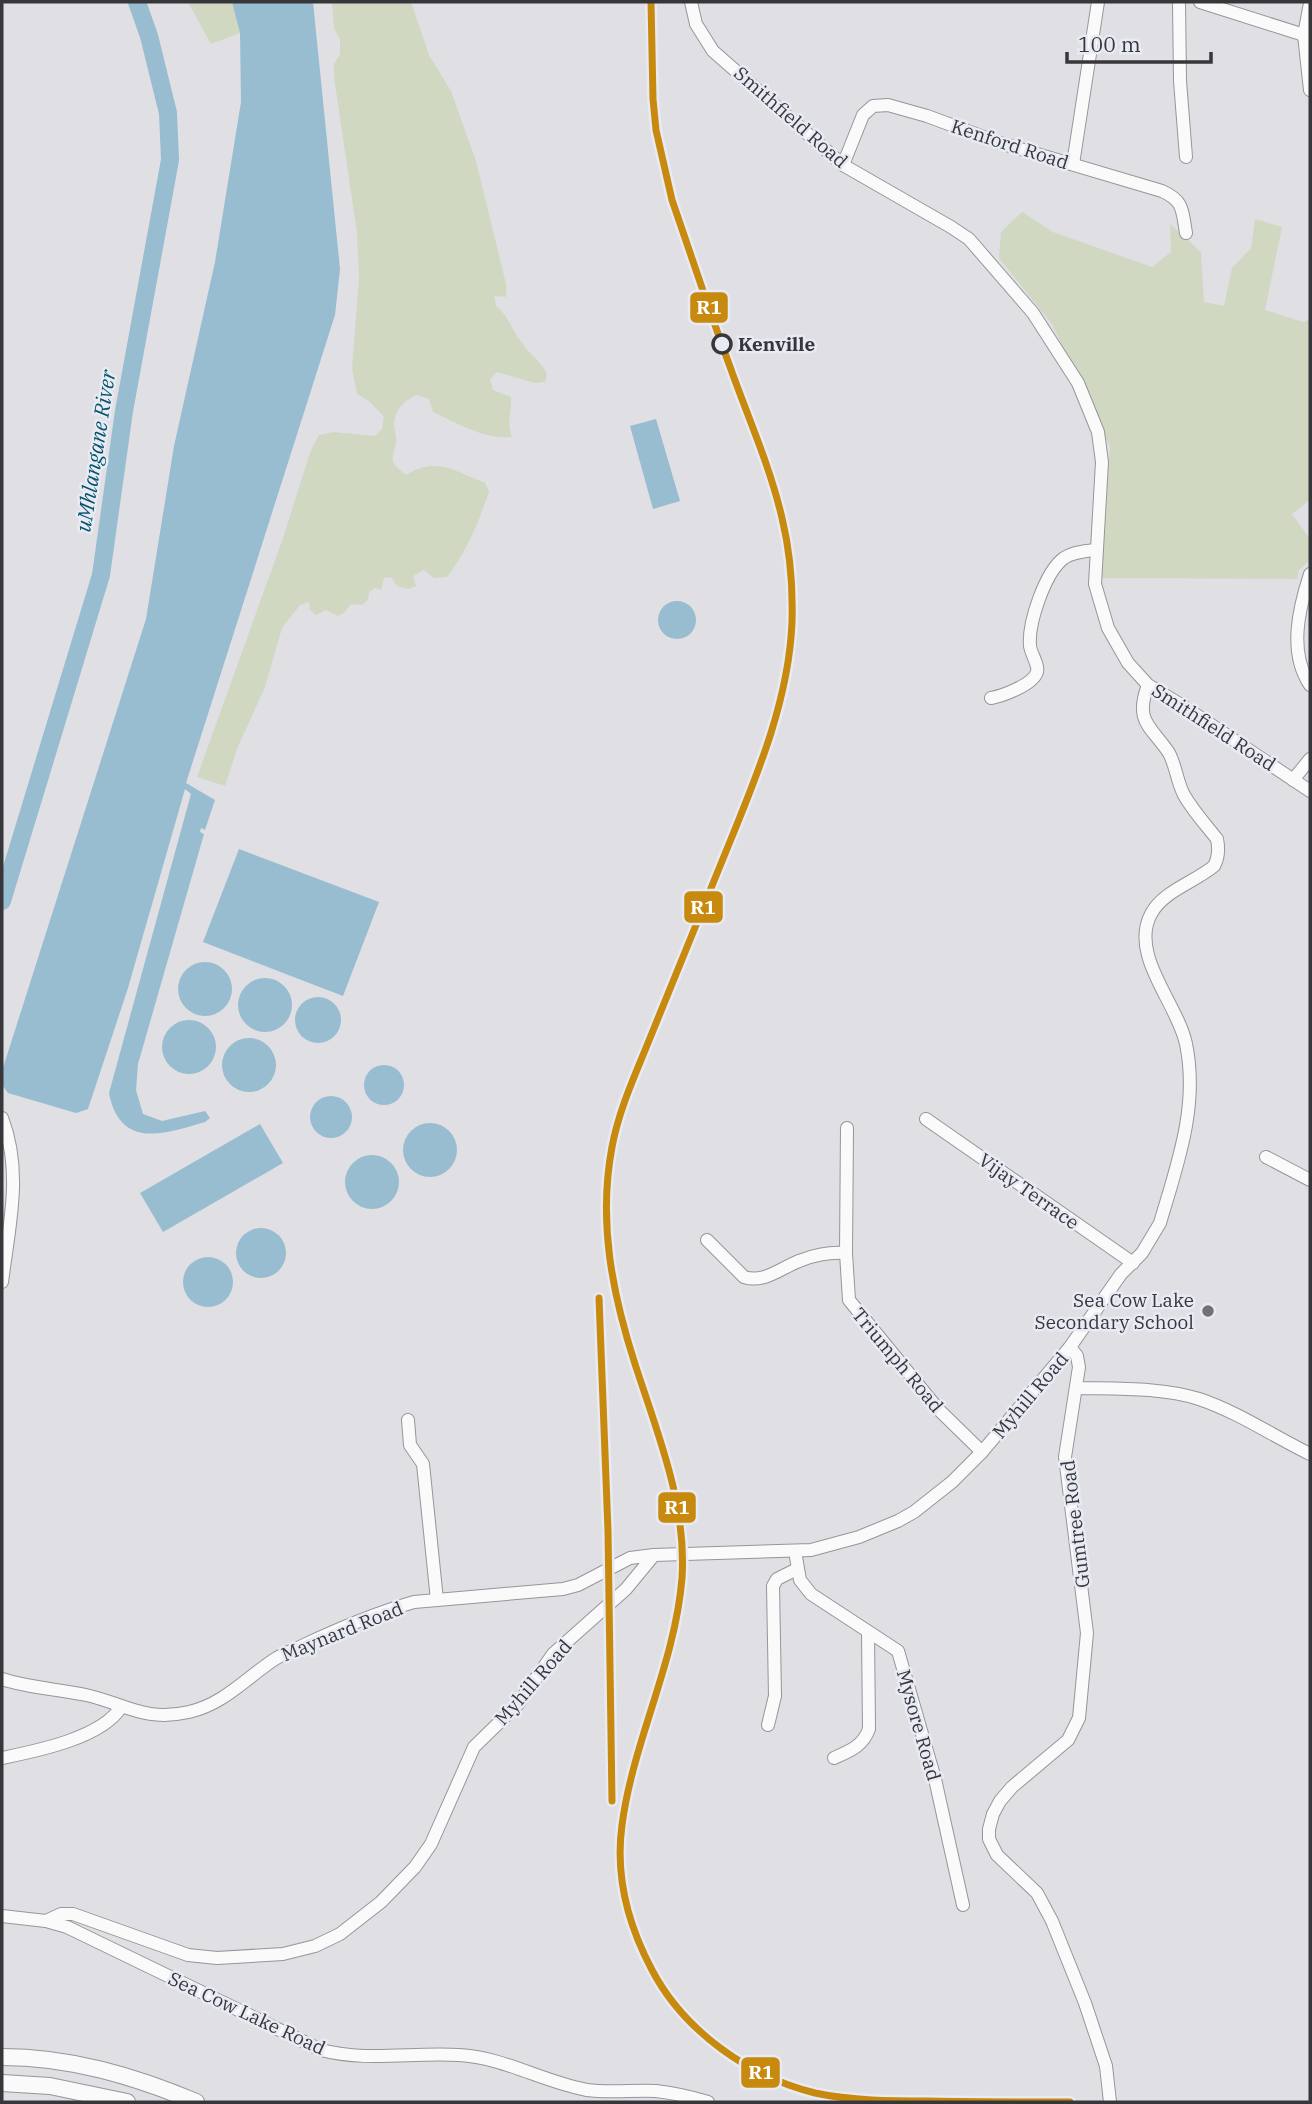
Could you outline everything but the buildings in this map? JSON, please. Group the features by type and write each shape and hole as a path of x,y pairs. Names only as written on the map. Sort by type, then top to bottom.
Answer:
{"main road":[{"path":"2,2057 86,2065 196,2102"},
{"path":"2,2083 50,2086 127,2102"}],"street":[{"name":"Smithfield Road","path":"691,2 696,24 713,51 844,165 969,239 1033,313 1078,383 1098,432 1102,462 1095,550 1096,592 1108,628 1128,663 1148,685 1310,791"},
{"path":"1073,164 1098,2"},
{"path":"1179,2 1180,81 1186,156"},
{"path":"1200,2 1304,35"},
{"path":"1310,3 1304,35 1310,90"},
{"name":"Kenford Road","path":"844,165 863,115 867,109 881,105 927,116 1000,143 1162,191 1174,197 1180,204 1186,233"},
{"path":"991,698 1008,693 1034,676 1037,669 1030,646 1035,607 1061,561 1074,553 1095,550"},
{"path":"1310,573 1302,598 1297,644 1302,672 1310,685"},
{"path":"1070,1347 1111,1287 1154,1236 1184,1144 1189,1105 1186,1045 1146,951 1145,928 1158,903 1214,866 1218,858 1217,839 1184,794 1169,754 1145,721 1142,702 1148,685"},
{"path":"1293,779 1310,759"},
{"path":"2,1118 10,1140 14,1172 2,1282"},
{"name":"Vijay Terrace","path":"926,1119 1133,1262"},
{"name":"Triumph Road","path":"847,1128 847,1294 852,1307 938,1409 982,1452"},
{"path":"1266,1157 1310,1180"},
{"path":"707,1240 749,1279 762,1279 811,1257 846,1253"},
{"name":"Myhill Road","path":"47,1920 61,1914 73,1914 188,1955 217,1958 283,1954 315,1946 340,1934 381,1902 415,1867 431,1844 474,1747 518,1704 553,1654 626,1589 654,1555 795,1552 843,1543 898,1521 933,1499 982,1452 1070,1347"},
{"name":"Gumtree Road","path":"1070,1347 1078,1361 1065,1457 1087,1633 1079,1718 1068,1740 1012,1787 1000,1801 993,1814 989,1839 997,1855 1031,1886 1049,1913 1085,2003 1106,2066 1110,2102"},
{"path":"1076,1388 1152,1391 1198,1399 1224,1409 1310,1454"},
{"path":"408,1420 410,1445 423,1464 437,1600"},
{"name":"Mysore Road","path":"795,1552 800,1580 811,1594 895,1647 900,1656 935,1779 963,1905"},
{"name":"Maynard Road","path":"2,1679 86,1695 136,1712 177,1714 204,1708 222,1699 277,1657 341,1628 414,1602 563,1589 578,1585 630,1558 654,1555"},
{"path":"768,1725 775,1696 773,1586 777,1579 797,1569"},
{"path":"834,1758 857,1747 867,1736 869,1729 868,1632"},
{"path":"2,1758 79,1736 113,1719 121,1707"},
{"name":"Sea Cow Lake Road","path":"2,1916 47,1920 83,1934 321,2050 367,2057 459,2055 493,2061 565,2085 590,2090 655,2091 708,2102"}],"green space":[{"path":"188,2 232,2 240,33 211,44"},
{"path":"332,2 411,2 429,55 451,91 476,161 506,284 506,297 494,296 496,306 547,374 545,382 535,383 497,372 490,379 493,390 511,397 509,422 512,437 492,436 461,426 433,412 429,399 417,395 401,406 395,419 393,460 400,470 406,475 427,467 446,467 485,483 489,492 471,536 447,577 434,578 424,570 413,576 416,586 408,589 397,586 391,577 384,578 381,590 375,588 369,592 368,600 362,605 351,604 338,616 326,610 316,615 310,610 309,602 300,605 282,628 265,687 237,749 225,786 197,777 282,541 311,450 319,435 333,432 375,436 382,429 384,417 370,402 357,394 352,368 359,279 357,233 334,77 334,64 340,54 340,40 334,28"},
{"path":"1022,212 1053,232 1152,267 1171,252 1170,224 1201,252 1204,302 1224,306 1232,268 1251,248 1255,219 1282,227 1265,310 1303,322 1310,319 1310,500 1292,514 1310,539 1310,560 1299,570 1297,579 1101,578 1110,447 1052,324 999,258 1001,232"}],"water":[{"path":"232,2 313,2 340,269 335,315 186,783 215,800 205,830 201,828 200,832 204,834 138,1064 136,1090 143,1114 162,1121 205,1111 210,1118 175,1131 146,1133 123,1123 115,1111 109,1093 191,794 185,789 128,988 88,1109 76,1113 8,1093 2,1085 2,1071 146,619 174,446 215,262 241,102 240,33"},
{"path":"656,419 680,501 653,509 630,426"},
{"path":"677,601 691,606 696,620 691,634 677,639 663,634 658,620 663,606"},
{"path":"239,849 379,902 343,996 203,942"},
{"path":"205,962 224,970 232,989 224,1008 205,1016 186,1008 178,989 186,970"},
{"path":"265,978 284,986 292,1005 284,1024 265,1032 246,1024 238,1005 246,986"},
{"path":"318,997 327,998 334,1004 340,1011 340,1029 334,1036 327,1042 318,1043 309,1042 302,1036 296,1029 295,1020 296,1011 302,1004 309,998"},
{"path":"189,1020 208,1028 216,1047 208,1066 189,1074 170,1066 162,1047 170,1028"},
{"path":"249,1038 268,1046 276,1065 268,1084 249,1092 230,1084 222,1065 230,1046"},
{"path":"384,1065 392,1066 398,1071 403,1077 403,1093 398,1099 392,1104 384,1105 376,1104 370,1099 365,1093 364,1085 365,1077 370,1071 376,1066"},
{"path":"331,1096 346,1102 352,1117 346,1132 331,1138 316,1132 310,1117 316,1102"},
{"path":"430,1123 449,1131 457,1150 449,1169 430,1177 411,1169 403,1150 411,1131"},
{"path":"260,1124 283,1163 163,1232 140,1193"},
{"path":"377,1155 387,1159 395,1167 399,1182 395,1197 387,1205 367,1209 357,1205 349,1197 345,1177 349,1167 357,1159"},
{"path":"261,1228 279,1235 286,1253 279,1271 261,1278 243,1271 236,1253 243,1235"},
{"path":"208,1257 226,1264 233,1282 226,1300 208,1307 190,1300 183,1282 190,1264"}],"waterway":[{"name":"uMhlangane River","path":"2,901 101,575 124,411 170,160 168,113 149,36 137,2"}],"transit line":[{"name":"R1","path":"651,2 656,130 672,200 777,499 789,556 792,622 785,679 761,763 628,1091 615,1133 608,1175 607,1229 614,1284 627,1337 669,1469 680,1523 682,1550 678,1610 663,1672 627,1794 620,1844 625,1900 636,1936 665,1992 700,2032 766,2076 815,2093 858,2099 1070,2102"},
{"name":"R1","path":"599,1298 608,1531 612,1801"}],"place":[{"name":"Kenville","path":"722,344"},
{"name":"Sea Cow Lake Secondary School","path":"1208,1311"}]}
